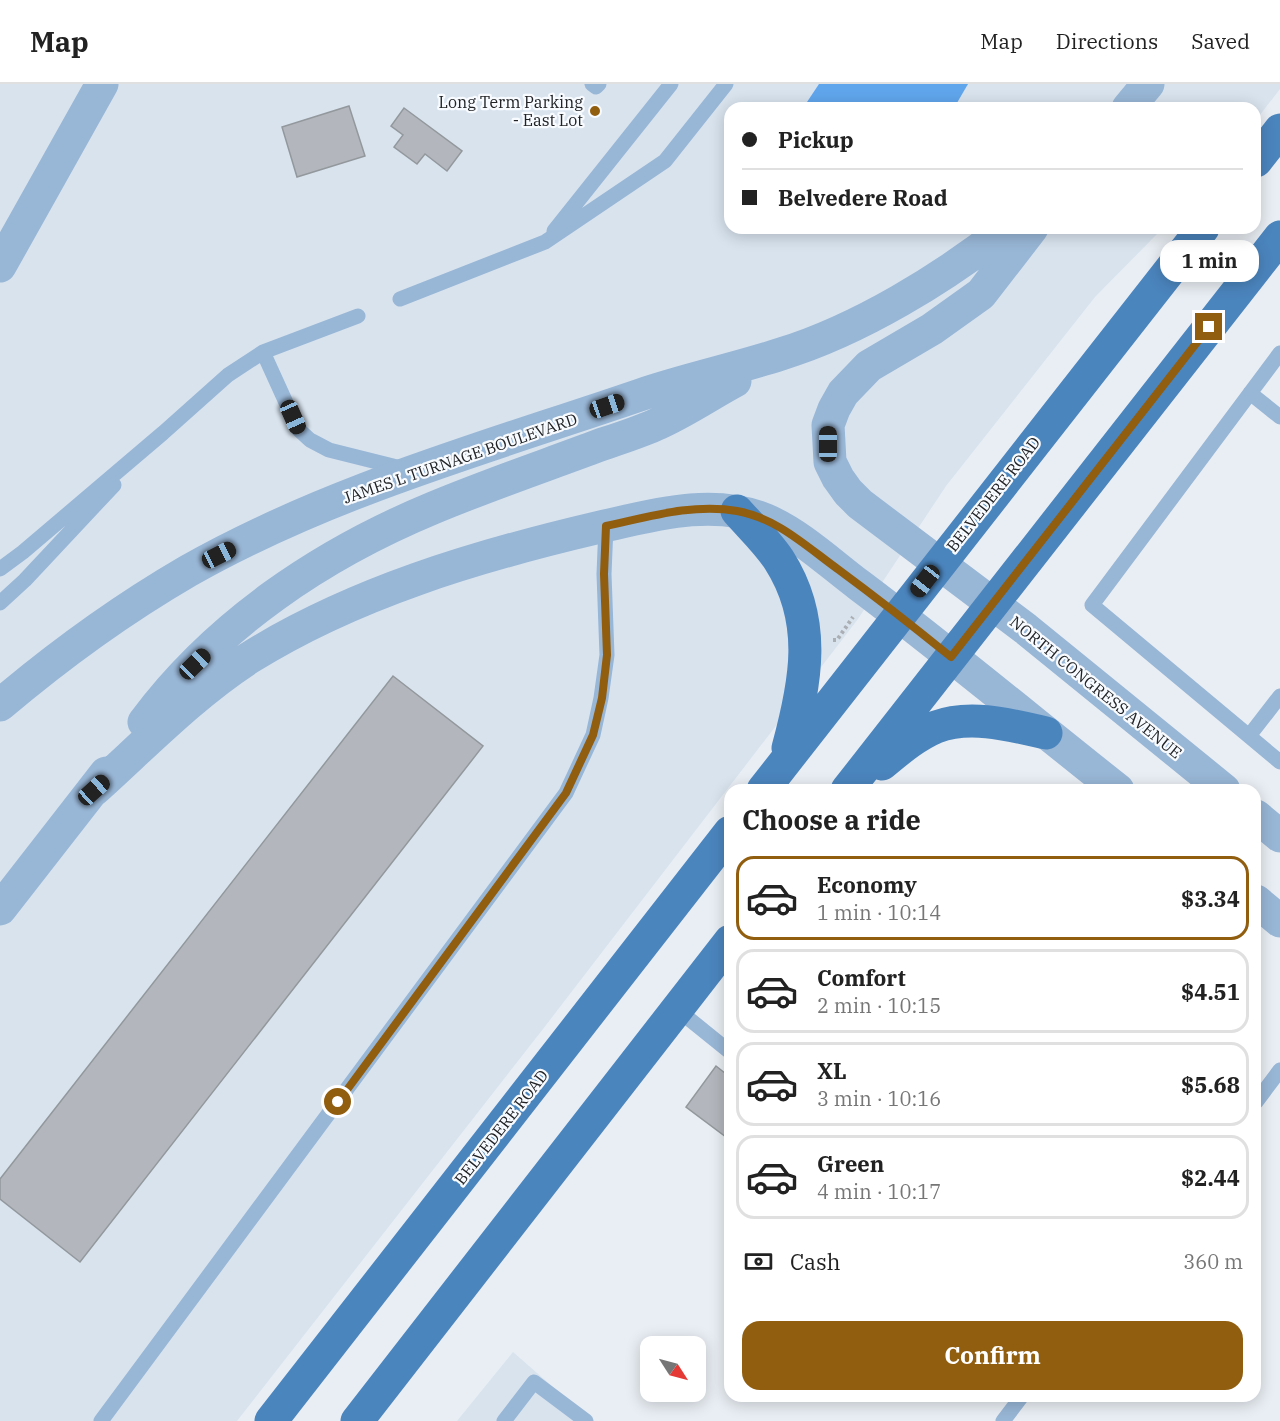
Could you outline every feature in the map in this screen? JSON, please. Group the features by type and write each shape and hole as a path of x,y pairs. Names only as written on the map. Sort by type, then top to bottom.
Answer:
{"main road":[{"path":"1261,155 1280,130"},
{"name":"BELVEDERE ROAD","path":"768,784 1198,234"},
{"path":"852,784 1280,237"},
{"path":"737,511 779,561 795,593 804,625 806,662 803,685 784,762"},
{"path":"855,784 912,740 938,727 976,721 1046,733"},
{"name":"BELVEDERE ROAD","path":"271,1421 724,840"},
{"path":"357,1421 724,949"}],"street":[{"path":"0,266 102,84"},
{"path":"1133,102 1148,84"},
{"name":"JAMES L TURNAGE BOULEVARD","path":"0,705 58,657 145,598 234,547 317,509 416,471 650,392 784,354 858,322 900,300 981,249 1000,234"},
{"name":"NORTH CONGRESS AVENUE","path":"1027,234 981,294 932,329 869,366 856,378 834,409 828,425 830,462 848,492 938,564 1026,628 1217,784"},
{"path":"0,909 94,790 151,713 186,673 255,610 305,573 362,540 425,511 656,424 784,354"},
{"path":"94,790 194,699 249,659 304,627 416,580 516,549 606,526 692,510 737,511 768,520 790,533 898,615 1110,784"},
{"path":"1261,820 1280,836"},
{"path":"1261,905 1280,921"}],"lane":[{"path":"545,242 671,84"},
{"path":"400,299 545,242 665,161 726,84"},
{"path":"0,569 163,433 228,375 263,352 358,315"},
{"path":"263,352 298,429 310,441 329,450 416,471"},
{"path":"1280,353 1092,605 1280,762"},
{"path":"1250,393 1280,417"},
{"path":"0,603 25,580 163,433"},
{"path":"101,1421 566,793 593,735 602,698 607,655 604,574 606,526"},
{"path":"1249,736 1280,696"},
{"path":"678,1010 724,1047"},
{"path":"1261,1096 1280,1071"},
{"path":"504,1421 534,1382 586,1421"},
{"path":"1003,1421 1017,1402"}],"path":[{"path":"830,641 837,640 857,611"}],"shaded area":[{"path":"0,84 1280,84 1280,89 1261,114 1261,102 724,102 724,234 1157,234 1095,297 946,486 858,619 731,784 724,784 724,793 237,1421 0,1421"},
{"path":"513,1352 592,1421 457,1421"}],"water":[{"path":"819,84 968,84 958,102 807,102"}],"building":[{"path":"349,106 365,156 297,177 282,127"},
{"path":"404,108 462,151 447,171 425,154 417,164 394,147 403,135 391,126"},
{"path":"393,676 483,746 80,1262 0,1199 0,1179"},
{"path":"716,1066 724,1072 724,1136 686,1107"}],"place":[{"name":"Long Term Parking - East Lot","path":"595,111"}],"route":[{"path":"338,1102 566,793 593,735 602,698 607,655 604,574 606,526 700,509 737,511 768,520 790,533 951,657 1209,327"}]}
